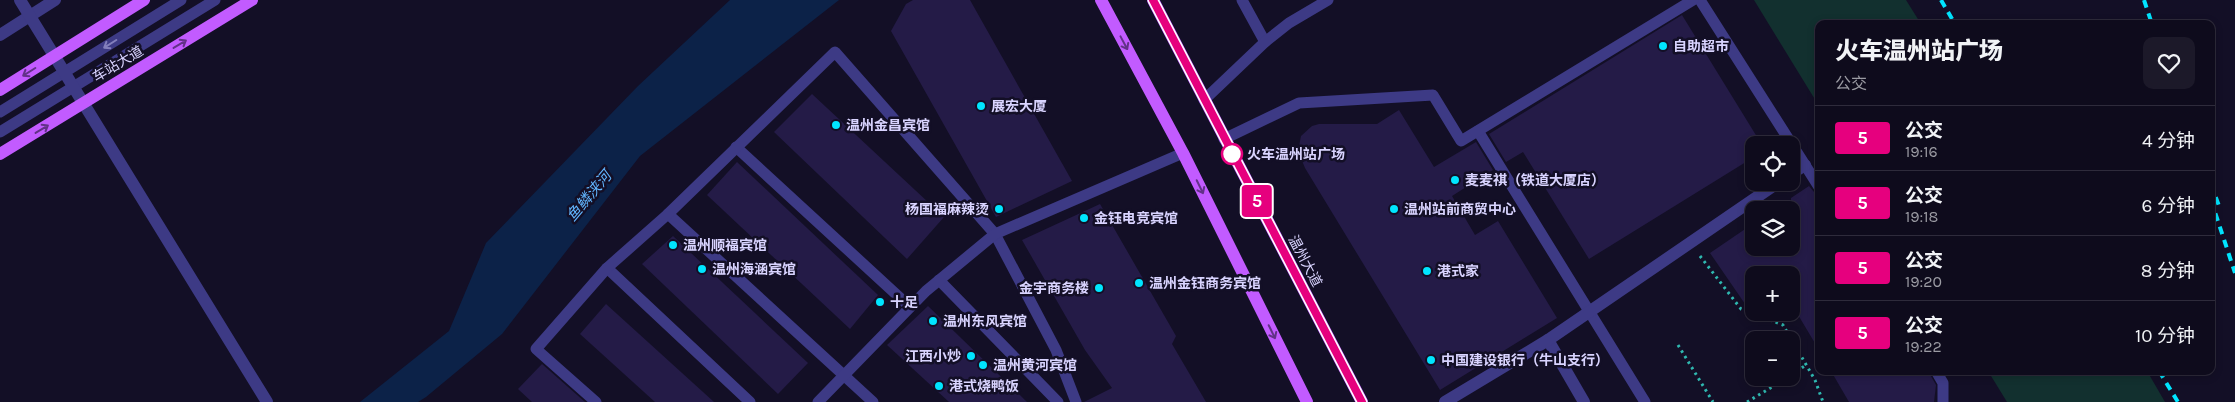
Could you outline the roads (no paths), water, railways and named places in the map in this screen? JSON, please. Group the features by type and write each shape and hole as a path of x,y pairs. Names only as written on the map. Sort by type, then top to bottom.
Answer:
{"main road":[{"path":"0,90 144,0"},
{"name":"车站大道","path":"0,154 252,0"},
{"path":"1101,0 1182,153 1307,402"},
{"name":"温州大道","path":"1152,0 1362,402"}],"street":[{"path":"20,0 72,88 267,402"},
{"path":"0,35 55,0"},
{"path":"1800,168 1805,165"},
{"path":"1445,402 1548,340 1766,191"},
{"path":"1548,340 1584,402"}],"lane":[{"path":"0,112 181,0"},
{"path":"0,132 215,0"},
{"path":"1242,0 1266,42"},
{"path":"1204,100 1289,23 1328,0"},
{"path":"1224,139 1299,103 1432,95 1461,141 1693,0"},
{"path":"1700,0 1815,181"},
{"path":"596,402 536,349 607,268 668,214 835,52 995,234 1056,350 1076,402"},
{"path":"1478,131 1644,402"},
{"path":"736,147 910,307"},
{"path":"818,402 910,307 939,280 995,234 1182,153"},
{"path":"668,214 873,402"},
{"path":"607,268 750,402"},
{"path":"939,280 1058,402"},
{"path":"1938,375 1943,383 1943,402"}],"water":[{"name":"鱼鳞浃河","path":"730,0 839,0 640,156 502,334 418,402 360,402 449,331 486,243 638,86"}],"railway":[{"path":"1941,0 1953,20"},
{"path":"2144,0 2151,20"},
{"path":"2215,195 2219,206"},
{"path":"2215,212 2235,273"},
{"path":"2161,375 2178,402"}],"place":[{"name":"自助超市","path":"1663,46"},
{"name":"展宏大厦","path":"981,106"},
{"name":"温州金昌宾馆","path":"836,125"},
{"name":"火车温州站广场","path":"1232,154"},
{"name":"麦麦祺（铁道大厦店）","path":"1455,180"},
{"name":"杨国福麻辣烫","path":"999,209"},
{"name":"温州站前商贸中心","path":"1394,209"},
{"name":"金钰电竞宾馆","path":"1084,218"},
{"name":"温州顺福宾馆","path":"673,245"},
{"name":"温州海涵宾馆","path":"702,269"},
{"name":"港式家","path":"1427,271"},
{"name":"温州金钰商务宾馆","path":"1139,283"},
{"name":"金宇商务楼","path":"1099,288"},
{"name":"十足","path":"880,302"},
{"name":"温州东风宾馆","path":"933,321"},
{"name":"江西小炒","path":"971,356"},
{"name":"中国建设银行（牛山支行）","path":"1431,360"},
{"name":"温州黄河宾馆","path":"983,365"},
{"name":"港式烧鸭饭","path":"939,386"}]}
